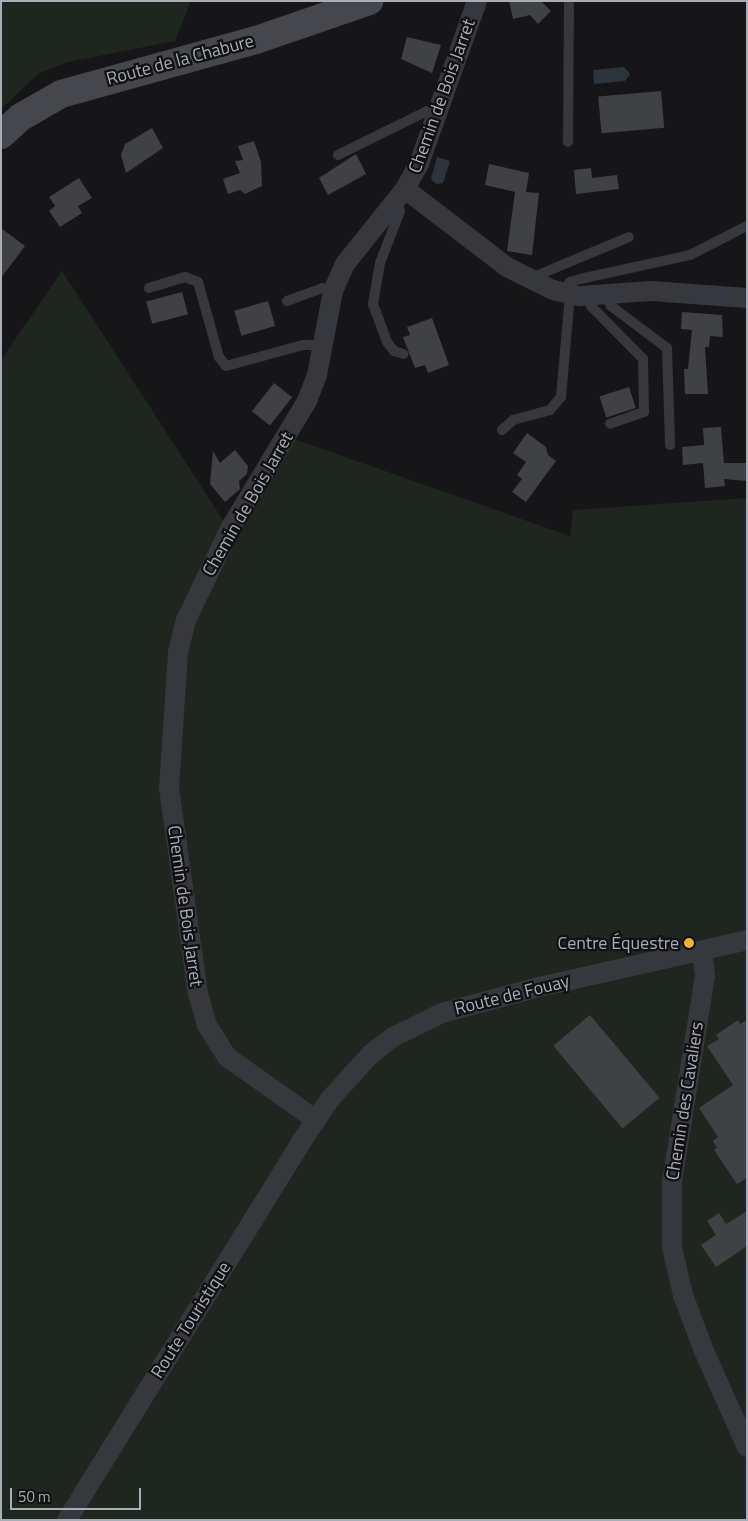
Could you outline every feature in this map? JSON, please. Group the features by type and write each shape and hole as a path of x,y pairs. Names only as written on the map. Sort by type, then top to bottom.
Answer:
{"main road":[{"name":"Route de la Chabure","path":"1,135 21,117 61,94 256,40 369,1"}],"street":[{"name":"Chemin de Bois Jarret","path":"316,1120 227,1057 207,1025 187,928 169,788 172,691 186,620 231,527 307,401 323,345 333,291 345,264 399,195 419,164 440,110 477,1"},
{"name":"Chemin de Bois Jarret","path":"399,195 528,280 582,294 651,291 747,298"},
{"name":"Route de Fouay","path":"316,1120 371,1054 419,1023 539,987 747,940"},
{"name":"Chemin des Cavaliers","path":"702,951 705,976 672,1181 672,1247 683,1295 700,1342 747,1447"},
{"name":"Route Touristique","path":"67,1520 316,1120"}],"lane":[{"path":"568,142 569,1"},
{"path":"338,155 427,111 440,110"},
{"path":"399,195 400,211 380,263 373,304 388,342 394,351 404,354"},
{"path":"610,424 644,412 643,359 570,282 690,256 747,226"},
{"path":"528,280 629,237"},
{"path":"149,288 185,278 198,282 219,357 226,366 303,345 323,345"},
{"path":"287,301 322,288 333,291"},
{"path":"502,430 514,420 550,410 561,397 582,294"},
{"path":"582,294 612,306 667,348 670,445"}],"shaded area":[{"path":"1,1 191,1 175,41 68,62 38,74 1,109"},
{"path":"624,67 630,74 625,81 594,84 593,70"},
{"path":"437,157 450,161 443,183 436,184 431,179"},
{"path":"62,271 234,537 294,439 570,536 573,510 747,498 747,1520 1,1520 1,360"}],"building":[{"path":"509,1 541,1 551,11 538,24 530,15 513,19"},
{"path":"407,37 441,45 432,73 401,59"},
{"path":"661,91 664,128 601,133 598,96"},
{"path":"152,128 163,148 126,173 121,155 125,144"},
{"path":"254,141 261,162 262,186 245,194 240,190 228,194 223,179 240,173 235,161 243,160 238,146"},
{"path":"356,154 366,174 328,195 319,178"},
{"path":"489,164 529,173 526,192 539,193 532,255 507,251 515,192 485,185"},
{"path":"591,168 592,178 617,175 619,189 576,194 574,170"},
{"path":"79,178 92,198 78,206 82,213 60,227 49,211 55,206 49,197"},
{"path":"1,228 25,246 1,278"},
{"path":"182,292 188,314 152,324 146,302"},
{"path":"268,301 275,326 242,336 234,311"},
{"path":"682,312 722,315 723,337 710,336 709,347 705,347 708,394 685,394 684,369 688,369 692,330 681,329"},
{"path":"432,318 449,365 428,373 425,365 415,368 403,337 410,335 407,327"},
{"path":"274,383 292,397 270,426 252,411"},
{"path":"629,387 636,408 606,418 600,397"},
{"path":"721,427 724,463 747,463 747,481 724,479 725,486 705,488 703,463 683,465 682,447 704,445 703,428"},
{"path":"527,433 546,447 548,455 556,461 526,502 512,492 522,479 517,475 526,462 513,453"},
{"path":"235,450 248,466 247,474 239,481 240,489 225,502 210,484 213,451 220,463"},
{"path":"590,1015 659,1098 623,1129 553,1046"},
{"path":"738,1020 740,1024 747,1020 747,1178 737,1184 714,1150 717,1148 713,1141 718,1137 699,1108 733,1085 707,1046 719,1039 716,1035"},
{"path":"747,1211 747,1246 716,1267 701,1245 716,1235 707,1221 719,1213 726,1224"}],"place":[{"name":"Centre Équestre","path":"689,943"}]}
